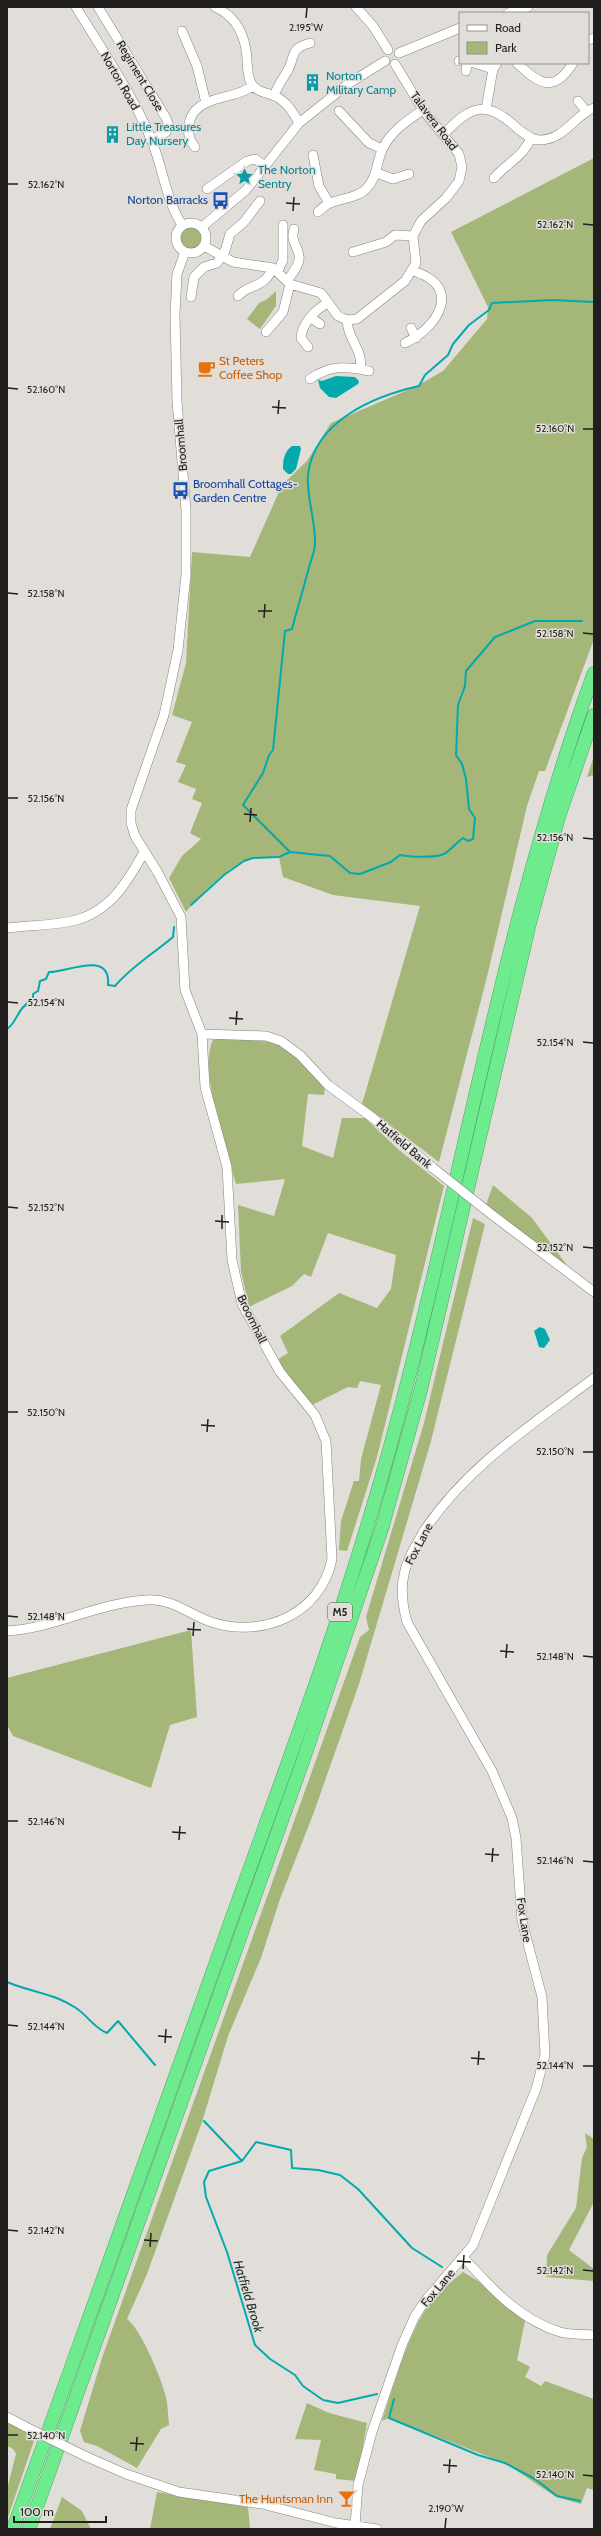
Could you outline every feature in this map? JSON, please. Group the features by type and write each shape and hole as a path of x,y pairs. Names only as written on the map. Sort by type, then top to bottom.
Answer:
{"highway":[{"name":"M5","path":"13,2529 295,1743 362,1546 409,1384 516,925 546,811 594,673"},
{"name":"M5","path":"29,2529 307,1751 382,1528 421,1389 530,922 559,816 594,715"}],"street":[{"name":"Norton Road","path":"76,7 117,74 152,140 171,206 182,225"},
{"name":"Regiment Close","path":"98,7 166,118 169,126 166,132 152,140"},
{"path":"215,7 229,15 236,22 246,49 248,76 253,86 263,94 274,96 290,107 299,123"},
{"path":"356,7 373,26 388,50"},
{"path":"511,12 528,7"},
{"path":"399,53 459,28"},
{"path":"182,31 197,66 206,102"},
{"path":"274,96 277,86 289,69 298,42 310,43"},
{"path":"384,61 384,55 388,50 394,49 399,53"},
{"path":"384,61 389,65 396,64 399,59 399,53"},
{"path":"202,227 241,195 299,123 348,84 384,61"},
{"name":"Talavera Road","path":"396,64 423,110 459,154 462,167 459,181 446,198 421,221 413,236"},
{"path":"481,64 495,66 486,109"},
{"path":"518,64 535,79 543,83 553,83 561,78 572,64"},
{"path":"195,147 190,140 188,128 190,117 206,102 240,93 253,86"},
{"path":"444,134 462,117 474,111 486,109 496,111 531,138 549,139 571,127 590,109 578,101"},
{"path":"318,212 329,203 349,198 366,190 377,173 382,149 404,123 423,110"},
{"path":"342,118 369,143 382,149"},
{"path":"494,178 520,157 531,138"},
{"path":"207,189 247,161 255,159 264,166"},
{"path":"311,161 319,186 329,203"},
{"path":"495,163 502,170"},
{"path":"377,173 394,183 409,174"},
{"path":"190,297 194,277 199,271 213,266 222,257 230,234 244,222 260,201"},
{"path":"192,222 202,227 206,234 204,246 197,251 185,252 180,248 175,238 182,225 192,222"},
{"path":"238,296 244,289 256,287 265,280 283,260 283,225"},
{"path":"266,332 282,312 289,283 300,256 292,241 294,229"},
{"path":"204,246 233,262 276,269 289,283 321,293 338,316 347,320 357,319 382,293 406,282 416,263 413,236 395,235 386,242 353,252"},
{"name":"Broomhall","path":"7,1631 30,1628 114,1606 152,1600 170,1603 200,1618 224,1626 259,1625 284,1620 309,1604 319,1591 330,1568 332,1541 328,1456 323,1429 315,1415 280,1372 245,1309 236,1284 232,1260 229,1178 205,1087 202,1034 185,990 180,917 135,836 131,823 131,810 164,715 178,650 187,542 177,401 175,314 177,274 185,252"},
{"path":"406,343 416,338 432,322 442,300 441,291 434,282 413,271"},
{"path":"308,347 301,334 314,312 328,303"},
{"path":"311,318 320,324"},
{"path":"310,379 333,367 364,370 362,358 350,337 347,320"},
{"path":"411,328 416,338"},
{"path":"7,928 71,922 99,911 113,900 144,852"},
{"name":"Hatfield Bank","path":"202,1034 266,1036 281,1041 300,1055 328,1085 373,1118 433,1168 558,1267 594,1292"},
{"name":"Fox Lane","path":"355,2526 358,2484 372,2432 402,2345 415,2316 425,2301 448,2272 464,2258 479,2233 543,2066 546,2040 542,1997 522,1921 516,1838 512,1818 492,1772 410,1627 403,1608 402,1585 404,1572 413,1550 432,1519 455,1491 510,1440 594,1378"},
{"path":"464,2258 490,2286 532,2320 562,2333 594,2335"},
{"path":"7,2416 85,2456 126,2474 168,2489 262,2504 336,2524 377,2529"}],"green space":[{"path":"594,158 594,639 545,771 539,771 527,806 487,977 439,1162 362,1104 420,906 333,895 283,877 279,857 253,858 237,865 213,883 186,912 169,878 182,856 201,839 190,833 202,803 192,799 196,789 178,782 186,765 176,762 192,722 172,715 186,663 192,552 250,557 282,485 307,461 331,423 417,386 443,371 487,319 488,307 451,232"},
{"path":"187,227 195,227 202,234 202,242 195,249 187,249 180,242 180,234"},
{"path":"276,291 276,306 260,329 247,319 259,303 266,300"},
{"path":"594,756 594,775 587,777"},
{"path":"221,1038 273,1042 287,1049 325,1087 324,1095 308,1094 302,1146 333,1158 342,1118 365,1118 399,1150 444,1186 377,1457 347,1551 339,1550 341,1521 354,1481 359,1481 361,1459 381,1385 360,1381 357,1388 348,1387 312,1405 277,1360 288,1353 280,1336 339,1293 377,1308 391,1289 396,1255 328,1233 311,1277 304,1274 292,1286 249,1307 241,1271 238,1205 274,1216 285,1179 236,1184 221,1132 211,1090 209,1071 209,1053 213,1040"},
{"path":"493,1185 532,1218 566,1264 563,1268 486,1205"},
{"path":"473,1218 485,1224 431,1441 359,1684 314,1812 280,1899 261,1958 228,2036 202,2122 147,2274 127,2319 133,2325 150,2355 164,2389 167,2400 169,2425 161,2429 137,2468 97,2446 84,2442 80,2431 103,2355 360,1637 369,1630 366,1617 424,1423"},
{"path":"191,1630 197,1717 170,1725 151,1788 13,1736 7,1725 7,1678"},
{"path":"585,2133 594,2139 594,2202 569,2250 594,2269 594,2281 546,2277 547,2255 576,2208 582,2158 587,2147"},
{"path":"463,2272 478,2281 525,2321 517,2360 530,2367 525,2377 541,2386 545,2381 594,2399 594,2490 587,2488 581,2504 556,2497 505,2463 389,2418 382,2421 401,2364 419,2321 434,2298"},
{"path":"307,2403 329,2413 367,2423 357,2481 336,2479 336,2474 314,2470 321,2440 295,2439"},
{"path":"7,2419 36,2435 7,2520 7,2489 16,2454 13,2449 7,2446"},
{"path":"157,2492 248,2507 250,2529 150,2529"},
{"path":"62,2497 82,2511 91,2529 50,2529"}],"water":[{"path":"336,376 355,377 359,381 358,384 336,398 329,397 320,388 318,380 322,381"},
{"path":"292,446 300,446 301,449 296,469 291,474 288,474 283,469 283,462 284,456"},
{"path":"540,1327 545,1329 550,1340 544,1348 539,1347 534,1331"}],"waterway":[{"path":"290,852 243,805 263,773 269,755 273,750 285,631 292,629 314,550 315,535 308,491 308,474 313,455 322,439 335,425 350,414 366,404 384,396 419,386 425,375 448,355 453,344 469,325 489,310 492,303 553,300 594,302"},
{"name":"Hatfield Brook","path":"191,905 224,875 244,861 253,858 279,857 290,852 330,856 350,873 360,874 391,862 400,855 422,857 440,855 446,853 463,838 468,841 473,839 475,818 469,809 466,779 462,764 456,755 458,705 465,686 466,671 495,637 535,621 582,621"},
{"name":"Hatfield Brook","path":"7,1029 11,1026 23,1007 33,1000 33,994 38,991 40,981 46,979 49,972 86,965 95,965 102,968 107,974 108,985 115,986 136,966 173,937 174,927"},
{"name":"Hatfield Brook","path":"7,1982 68,2003 80,2011 98,2028 107,2033 118,2021 155,2065"},
{"name":"Hatfield Brook","path":"204,2121 242,2161 256,2142 291,2150 292,2168 318,2170 340,2175 358,2189 412,2248 442,2267"},
{"name":"Hatfield Brook","path":"242,2161 209,2171 204,2182 206,2197 227,2252 255,2345 270,2359 295,2375 303,2386 323,2400 338,2403 377,2394"},
{"name":"Hatfield Brook","path":"394,2399 389,2418 478,2455 505,2463 535,2479 557,2496 580,2501"}],"place":[{"name":"Norton Military Camp","path":"313,83"},
{"name":"Little Treasures Day Nursery","path":"113,134"},
{"name":"The Norton Sentry","path":"245,177"},
{"name":"Norton Barracks","path":"221,200"},
{"name":"St Peters Coffee Shop","path":"206,368"},
{"name":"Broomhall Cottages- Garden Centre","path":"180,491"},
{"name":"The Huntsman Inn","path":"346,2499"}]}
